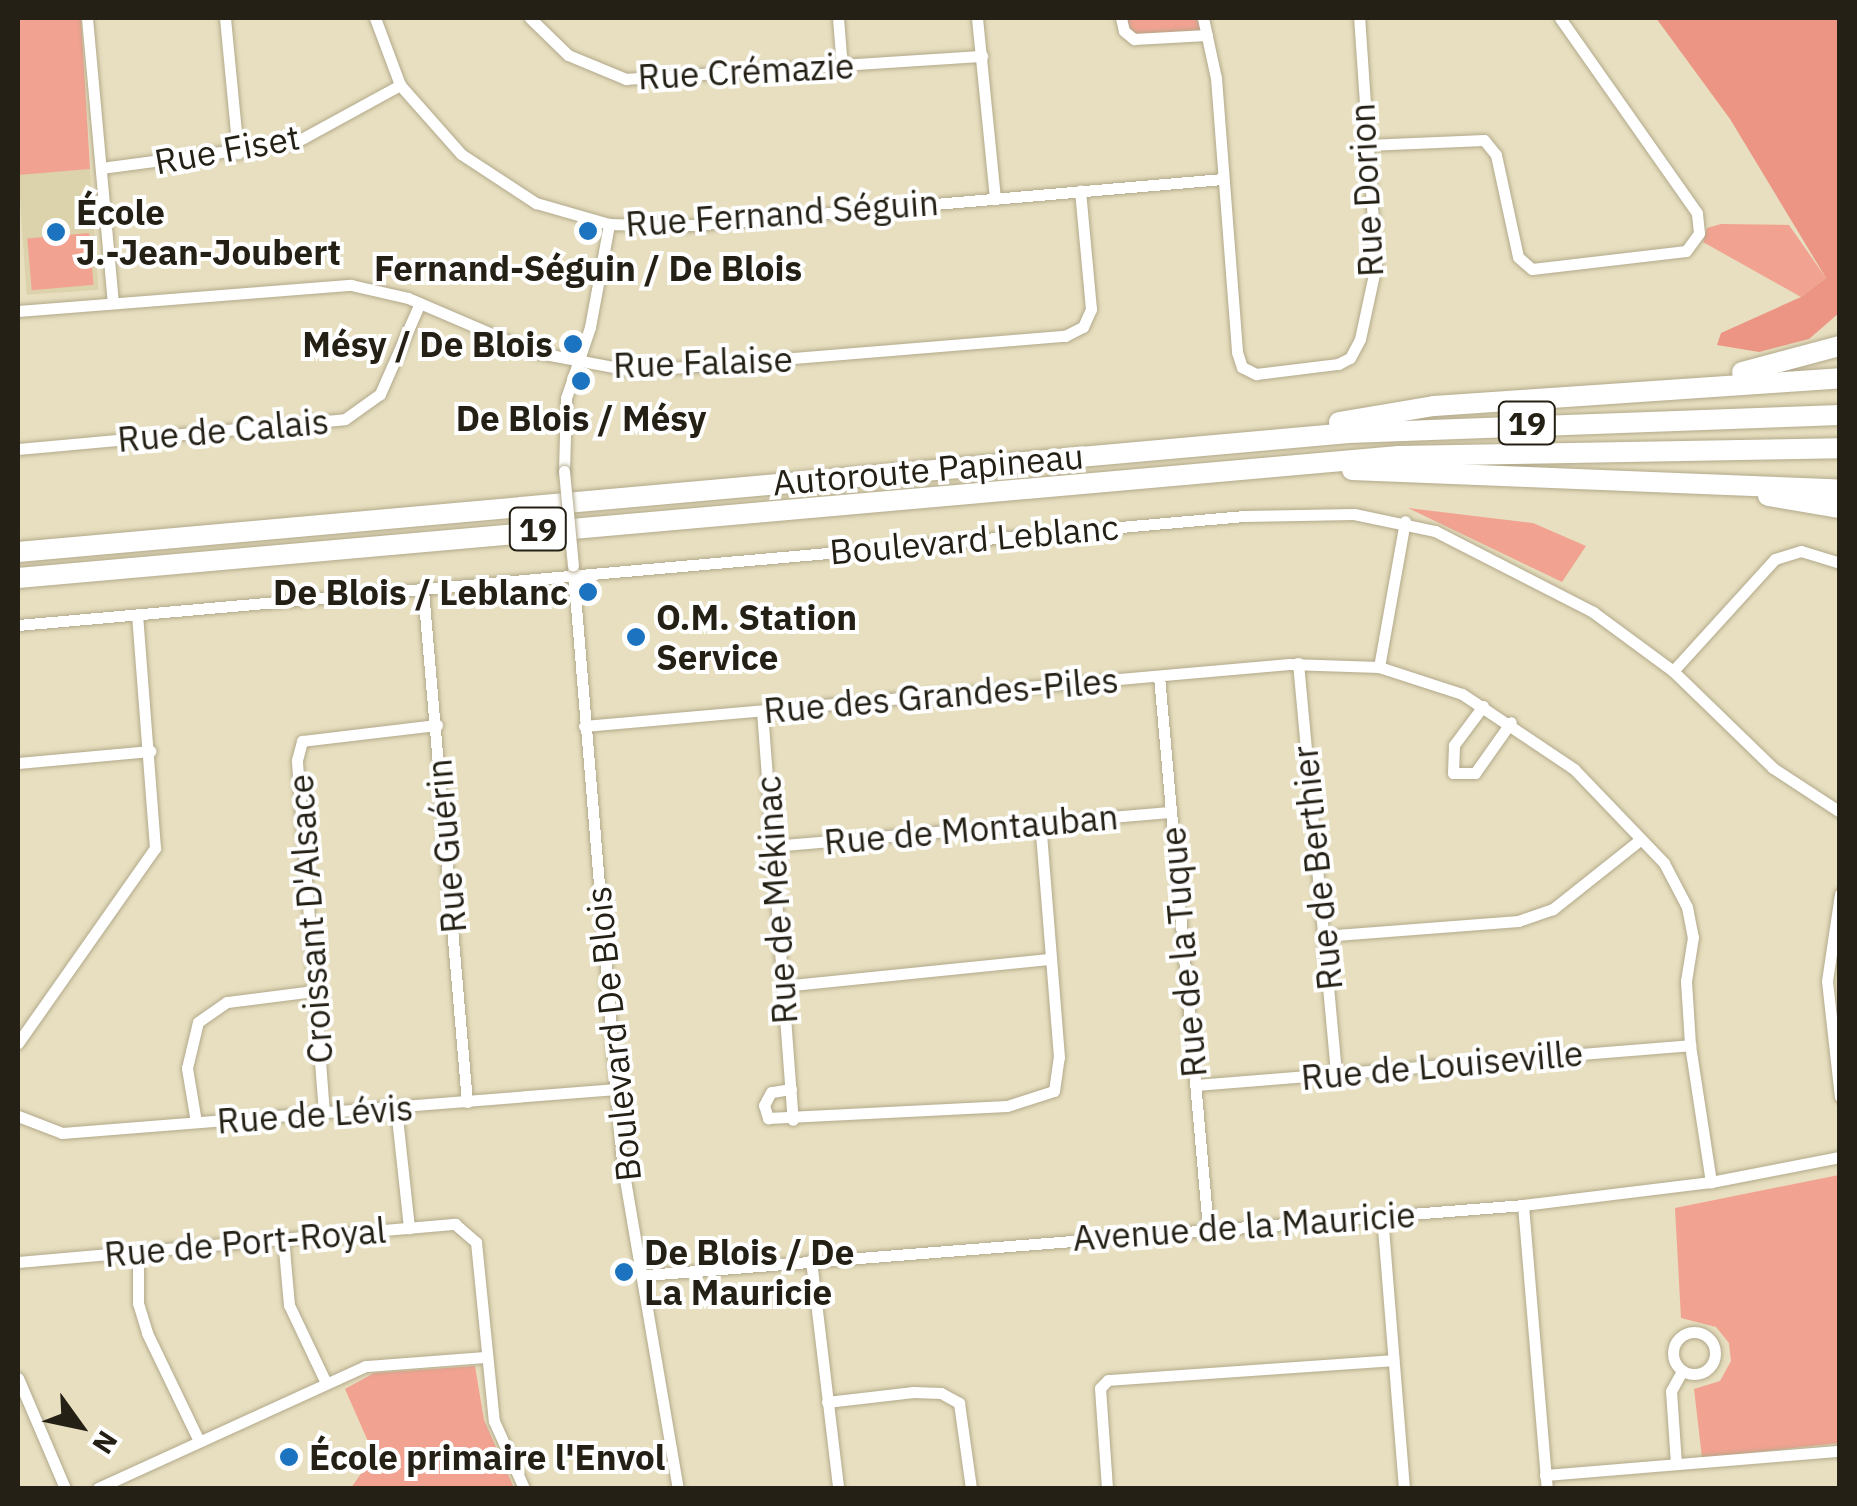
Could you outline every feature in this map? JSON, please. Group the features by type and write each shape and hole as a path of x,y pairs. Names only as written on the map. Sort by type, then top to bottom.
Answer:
{"highway":[{"path":"1697,386 1840,346"},
{"path":"1215,444 1434,406 1840,378"},
{"name":"Autoroute Papineau","path":"18,552 1215,444 1562,421 1840,415"},
{"name":"Autoroute Papineau","path":"18,578 1279,465 1534,450 1840,448"},
{"path":"1279,465 1478,479 1840,490"},
{"path":"1722,485 1840,508"}],"street":[{"path":"88,18 113,302"},
{"path":"226,18 238,153"},
{"name":"Rue Fernand Séguin","path":"374,18 400,85 461,154 500,185 609,224 666,227 1223,179"},
{"name":"Rue Crémazie","path":"530,18 568,55 626,79 982,56"},
{"path":"838,18 842,68"},
{"path":"977,18 995,199"},
{"path":"1121,18 1124,32 1134,38 1207,35"},
{"path":"1202,18 1223,179"},
{"name":"Rue Dorion","path":"1223,179 1242,367 1256,374 1338,364 1357,347 1376,274 1359,18"},
{"path":"1366,145 1484,140 1496,155 1518,257 1532,269 1686,251 1700,233 1697,213 1560,18"},
{"name":"Rue Fiset","path":"101,168 238,153 296,142 400,85"},
{"name":"Rue Falaise","path":"18,311 320,283 377,289 420,303 504,342 578,362 660,370 1072,334 1091,309 1080,191"},
{"name":"Boulevard De Blois","path":"609,224 563,420 564,471 622,1162 646,1275 678,1488"},
{"name":"Rue de Calais","path":"18,449 345,419 380,394 420,303"},
{"name":"Boulevard Leblanc","path":"18,625 423,590 573,571 1304,512 1405,521 1577,602 1673,670 1762,759 1840,812"},
{"path":"1379,667 1405,521"},
{"path":"1673,670 1775,559 1801,551 1840,563"},
{"name":"Rue Guérin","path":"423,590 467,1102"},
{"path":"18,1043 146,867 158,824 137,615"},
{"name":"Rue des Grandes-Piles","path":"584,726 1298,664 1379,667 1483,706 1574,769 1664,863 1688,907 1694,938 1686,981 1690,1044 1711,1182"},
{"name":"Rue de Berthier","path":"1298,664 1336,1073"},
{"name":"Rue de la Tuque","path":"1159,676 1208,1228"},
{"path":"1483,706 1454,746 1453,773 1475,773 1511,722"},
{"name":"Rue de Mékinac","path":"762,711 793,1120"},
{"name":"Croissant D'Alsace","path":"324,1113 302,741 436,726"},
{"path":"18,763 150,751"},
{"name":"Rue de Montauban","path":"772,846 1170,812"},
{"path":"791,1089 770,1092 764,1105 768,1118 793,1120 1007,1106 1054,1091 1059,1058 1040,824"},
{"path":"1323,936 1518,920 1552,908 1642,839"},
{"path":"1840,894 1827,981 1840,1096"},
{"path":"783,986 1050,960"},
{"path":"196,1122 187,1068 198,1022 226,1002 314,990"},
{"name":"Rue de Louiseville","path":"1195,1084 1690,1044"},
{"name":"Rue de Lévis","path":"18,1116 62,1133 616,1089"},
{"path":"396,1108 408,1228"},
{"name":"Avenue de la Mauricie","path":"646,1275 1522,1204 1711,1182 1840,1157"},
{"path":"1522,1204 1547,1488"},
{"path":"1382,1215 1401,1488"},
{"name":"Rue de Port-Royal","path":"18,1262 455,1224 470,1232 486,1357"},
{"path":"283,1238 288,1305 326,1383"},
{"path":"138,1251 147,1333 200,1441"},
{"path":"811,1260 838,1488"},
{"path":"98,1488 366,1366 486,1357 494,1421 524,1488"},
{"path":"1107,1488 1100,1388 1108,1380 1393,1360"},
{"path":"1676,1464 1671,1391 1682,1371"},
{"path":"18,1378 65,1488"},
{"path":"827,1402 913,1392 941,1393 959,1403 972,1488"},
{"path":"1546,1474 1840,1451"}],"shaded area":[{"path":"18,18 81,18 90,169 18,175"},
{"path":"1121,18 1202,18 1207,35 1134,39"},
{"path":"1656,18 1839,18 1839,313 1809,339 1759,352 1717,345 1721,333 1801,297 1826,278 1730,119"},
{"name":"École J.-Jean-Joubert","path":"90,169 98,290 27,295 18,174"},
{"path":"1721,224 1789,225 1826,278 1801,297 1703,242 1707,228"},
{"path":"89,233 94,285 32,290 27,238"},
{"path":"1408,508 1533,523 1586,546 1562,582"},
{"path":"1839,1175 1839,1443 1702,1458 1694,1389 1720,1381 1731,1361 1729,1343 1716,1327 1681,1318 1675,1208"},
{"path":"475,1366 484,1420 514,1488 351,1488 374,1455 345,1389 374,1373"}],"place":[{"name":"Fernand-Séguin / De Blois","path":"588,231"},
{"name":"École J.-Jean-Joubert","path":"56,232"},
{"name":"Mésy / De Blois","path":"573,344"},
{"name":"De Blois / Mésy","path":"581,381"},
{"name":"De Blois / Leblanc","path":"588,592"},
{"name":"O.M. Station Service","path":"636,637"},
{"name":"De Blois / De La Mauricie","path":"624,1272"},
{"name":"École primaire l'Envol","path":"289,1457"}]}
